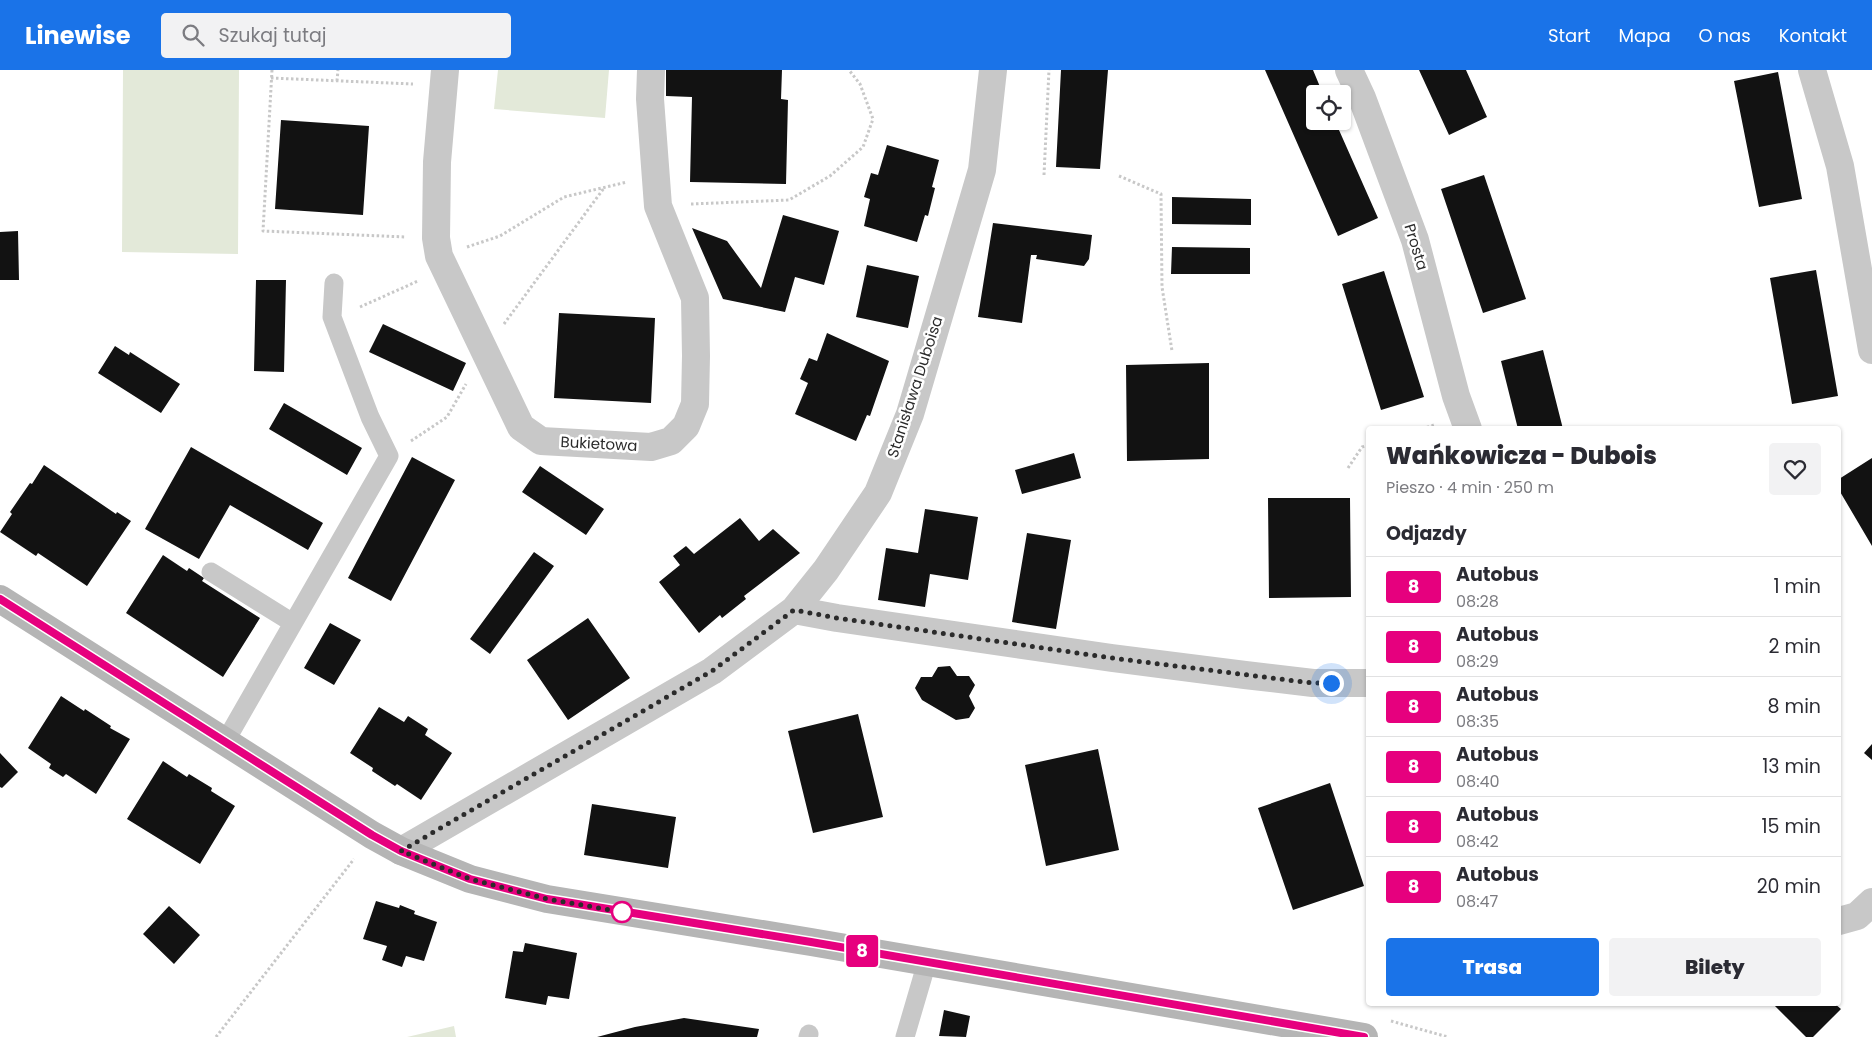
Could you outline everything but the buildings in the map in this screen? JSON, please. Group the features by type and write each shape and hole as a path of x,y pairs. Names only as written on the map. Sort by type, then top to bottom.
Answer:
{"street":[{"name":"Bukietowa","path":"444,78 438,162 438,247 484,351 521,427 541,442 651,447 671,442 686,426 695,404 696,356 695,298 658,206 654,174 650,99 651,70"},
{"name":"Stanisława Duboisa","path":"401,851 712,671 794,610 826,570 878,493 910,414 982,170 993,70"},
{"name":"Prosta","path":"1349,70 1362,98 1415,240 1456,396 1467,426"},
{"path":"1812,70 1840,166 1872,350"},
{"path":"0,599 372,835 401,851 470,879 547,899 1364,1037"},
{"path":"794,610 1112,658 1312,683 1366,683"},
{"path":"1841,920 1857,916 1872,902"}],"lane":[{"path":"225,742 389,456 370,418 333,319 334,283"},
{"path":"211,572 293,623"},
{"path":"905,1037 927,962"}],"path":[{"path":"272,70 264,231 438,247 500,236 564,198 654,174"},
{"path":"338,70 338,81"},
{"path":"658,206 789,200 830,176 863,147 874,119 860,84 849,70"},
{"path":"1044,175 1049,70"},
{"path":"271,78 338,81 444,78"},
{"path":"1120,176 1161,194 1162,287 1172,351"},
{"path":"389,456 447,417 484,351 605,187"},
{"path":"333,319 427,277 438,247"},
{"path":"1348,468 1362,448 1366,446"},
{"path":"216,1037 372,835"}],"green space":[{"path":"123,70 239,70 238,254 122,252"},
{"path":"498,70 609,70 605,118 494,109"},
{"path":"454,1026 456,1037 407,1037"}],"bus line":[{"name":"8","path":"0,599 372,835 401,851 470,879 547,899 991,972 1364,1037"}],"route":[{"path":"622,912 628,913 547,899 470,879 401,851 712,671 794,610 1112,658 1312,683 1331,683"}]}
